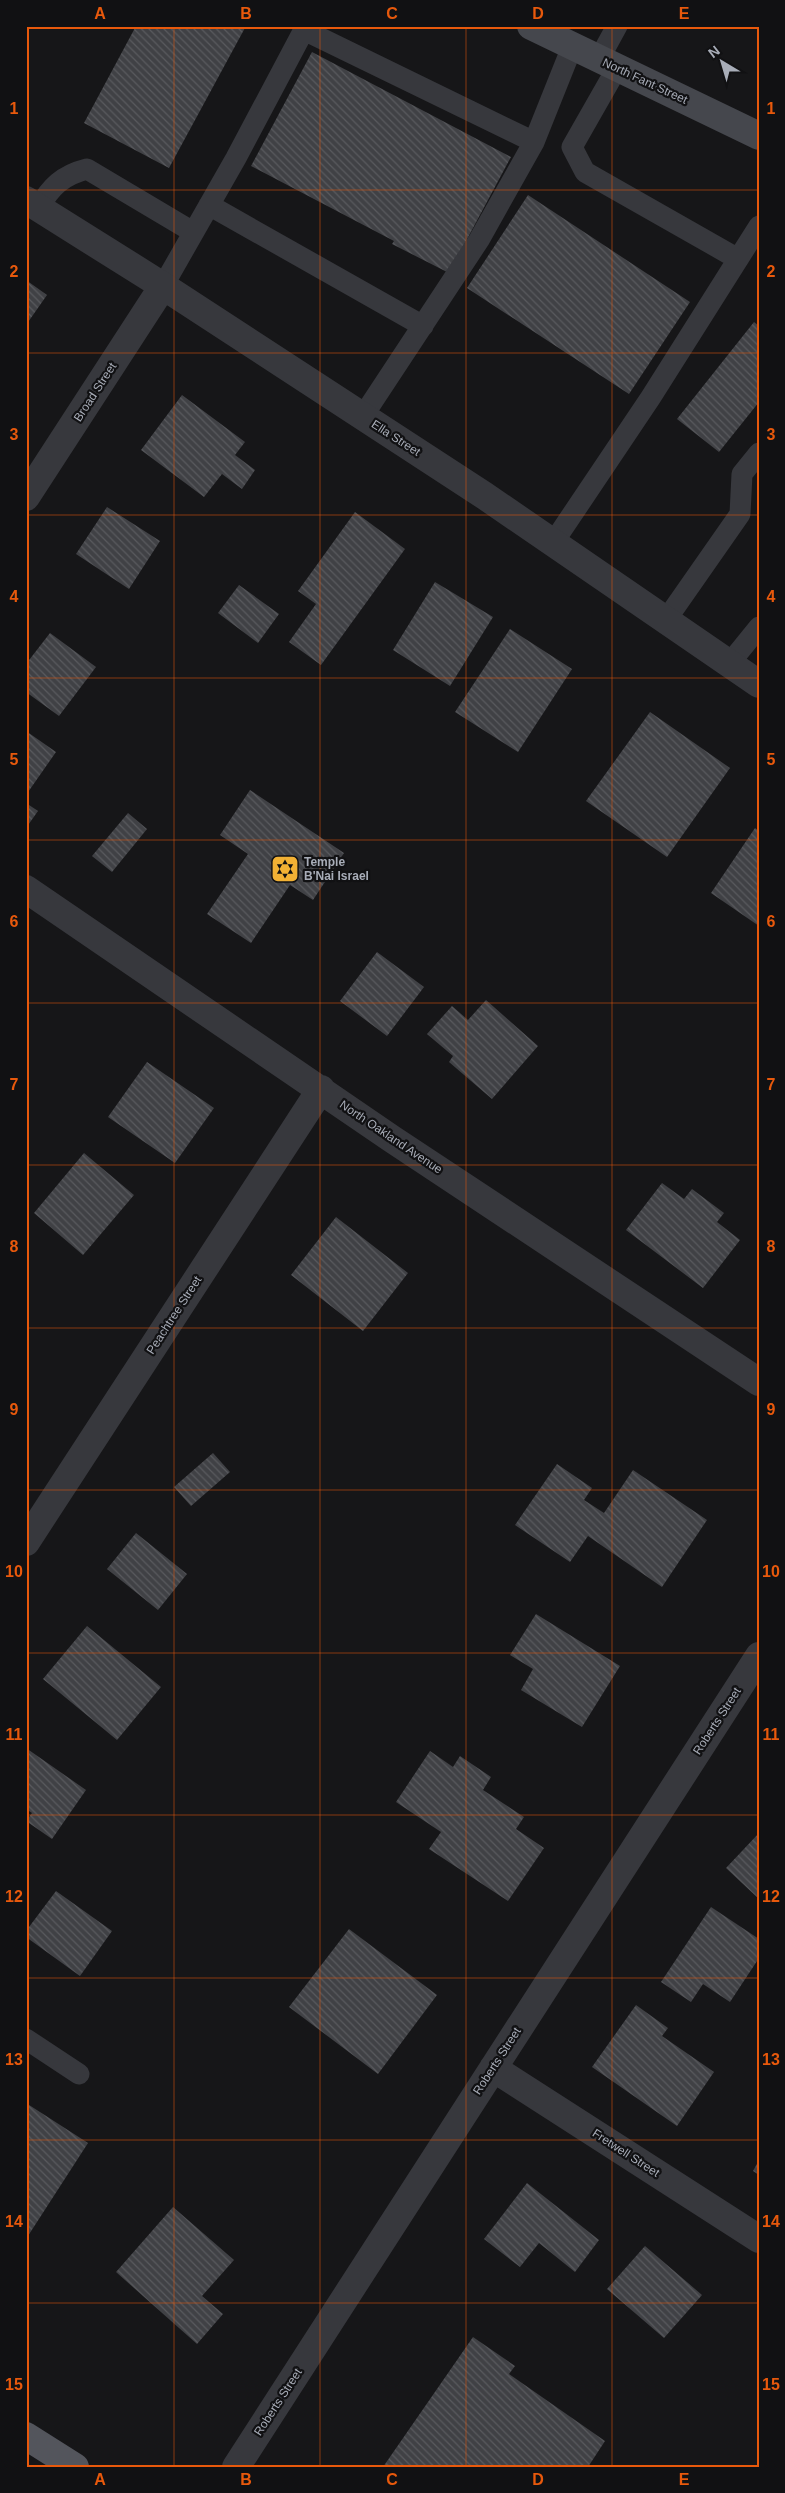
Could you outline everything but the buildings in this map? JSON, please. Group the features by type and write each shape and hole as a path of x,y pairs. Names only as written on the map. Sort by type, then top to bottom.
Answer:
{"main road":[{"name":"North Fant Street","path":"537,27 572,47 759,136"},
{"path":"26,2436 76,2467"}],"street":[{"name":"Ella Street","path":"32,204 163,286 363,416 759,684"},
{"name":"Broad Street","path":"26,497 163,286"},
{"name":"North Oakland Avenue","path":"26,889 759,1382"},
{"name":"Peachtree Street","path":"26,1542 321,1089"},
{"name":"Roberts Street","path":"236,2467 759,1656"},
{"name":"Fretwell Street","path":"493,2068 759,2239"}],"lane":[{"path":"616,26 608,64 572,147 584,172 738,259"},
{"path":"163,286 305,28 534,142"},
{"path":"363,416 479,240 534,142 572,47"},
{"path":"32,204 59,181 73,172 87,169 193,232"},
{"path":"209,205 423,326"},
{"path":"553,543 651,397 759,226"},
{"path":"666,620 740,514 742,474 759,454"},
{"path":"729,664 759,627"},
{"path":"26,2039 79,2074"}],"place":[{"name":"Temple B'Nai Israel","path":"285,869"}]}
